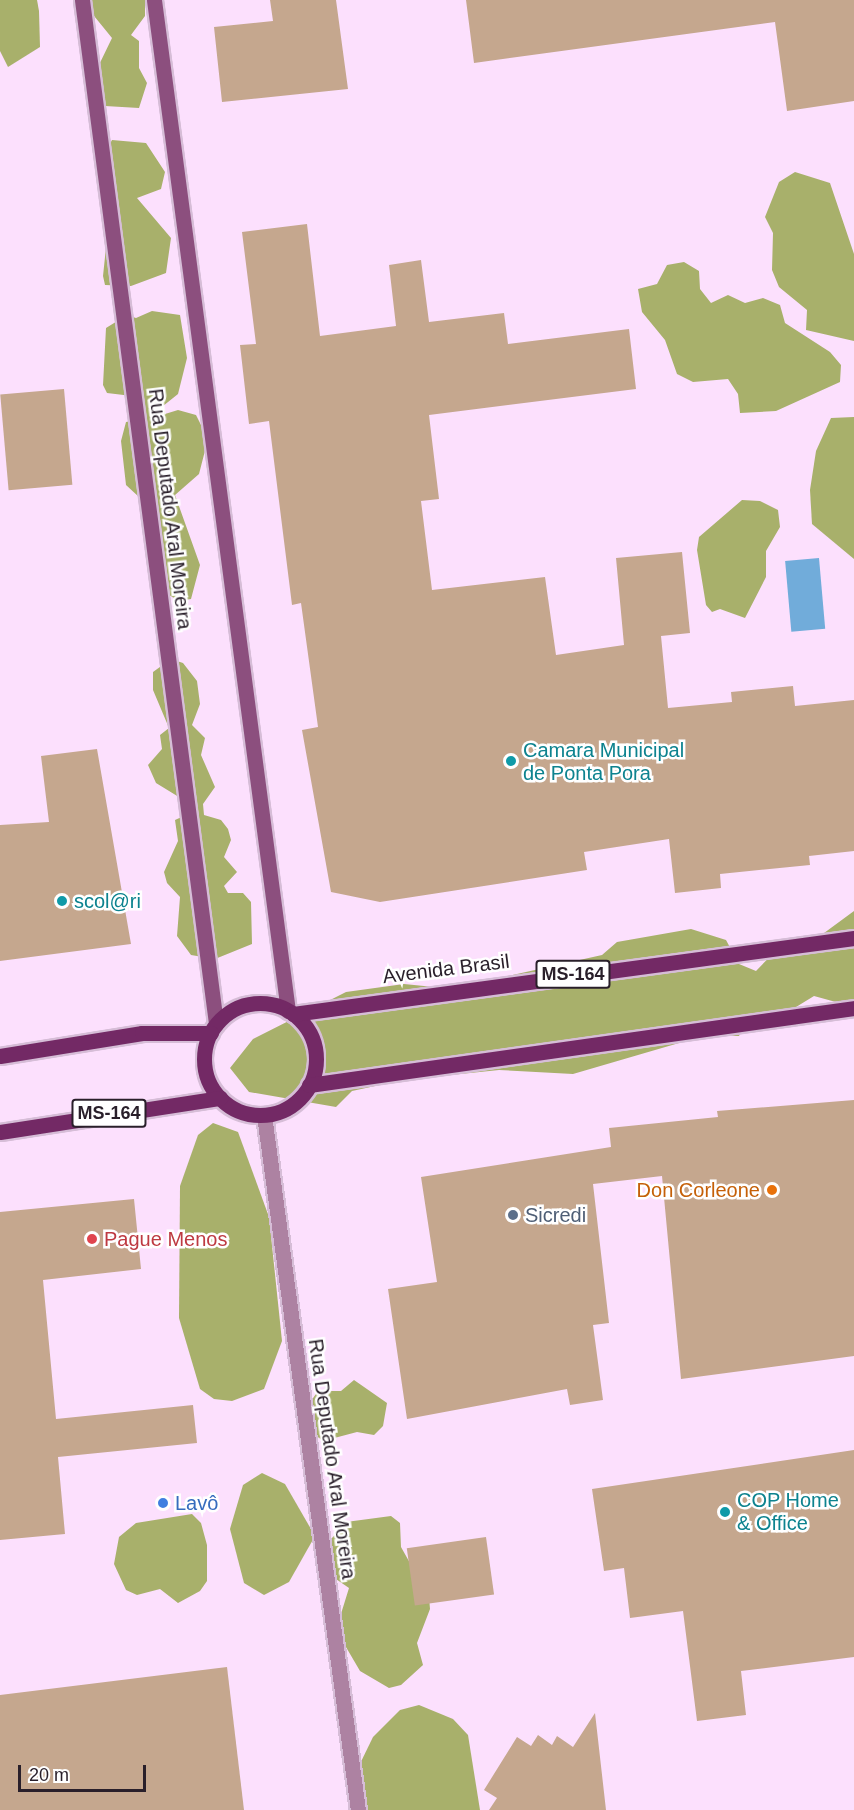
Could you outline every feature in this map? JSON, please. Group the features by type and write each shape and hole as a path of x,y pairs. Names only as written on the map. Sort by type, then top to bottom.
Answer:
{"main road":[{"name":"Rua Deputado Aral Moreira","path":"82,0 214,1029"},
{"path":"154,0 291,1012 313,1041 309,1085 291,1106 264,1115 240,1111 220,1098 204,1062 214,1029"},
{"name":"Avenida Brasil","path":"291,1012 854,938"},
{"name":"MS-164","path":"0,1056 142,1034 214,1029 250,1004 291,1012"},
{"path":"309,1085 854,1008"},
{"name":"MS-164","path":"0,1132 220,1098"}],"street":[{"name":"Rua Deputado Aral Moreira","path":"264,1115 358,1810"}],"green space":[{"path":"0,0 37,0 39,11 40,47 8,67 0,51"},
{"path":"90,0 145,0 145,16 131,35 139,41 139,68 147,83 139,108 105,106 97,69 112,38 90,11"},
{"path":"112,140 146,143 165,172 161,189 137,198 171,238 166,273 131,286 105,285 103,276 107,238 114,211 119,211 99,164"},
{"path":"795,172 830,183 854,254 854,341 806,330 807,310 779,287 772,270 773,233 765,217 779,182"},
{"path":"684,262 699,271 700,289 711,303 728,295 745,303 763,298 780,305 785,323 830,352 841,365 840,382 776,411 740,413 738,394 728,379 693,382 677,374 665,340 642,312 638,289 657,284 667,265"},
{"path":"152,311 180,315 187,358 178,394 163,406 165,414 178,410 196,415 208,439 199,474 175,495 200,565 191,599 179,601 159,589 149,567 151,524 159,511 154,495 139,497 126,485 121,441 126,422 146,418 145,409 132,396 107,393 103,385 106,328 127,315 136,318"},
{"path":"854,417 854,559 812,524 810,490 816,451 831,418"},
{"path":"742,500 760,501 778,510 780,527 766,551 766,577 745,618 720,609 712,612 706,605 697,550 699,537"},
{"path":"171,659 183,663 197,681 200,704 192,725 205,738 201,755 215,787 203,804 204,815 221,820 228,829 231,840 224,857 237,872 224,886 228,893 243,893 251,902 252,944 215,959 191,955 177,936 180,897 167,883 164,872 178,841 175,820 186,815 187,802 156,783 148,765 162,749 160,735 169,728 153,690 153,672"},
{"path":"854,911 854,1007 814,996 783,1015 747,1020 739,1036 703,1036 573,1074 499,1070 403,1080 352,1091 336,1107 249,1092 230,1068 253,1039 346,992 404,984 484,992 508,976 602,955 617,942 691,929 726,940 739,964 756,971 782,944 820,936"},
{"path":"213,1123 238,1132 269,1217 282,1341 264,1389 232,1401 214,1399 200,1389 179,1318 180,1186 198,1135"},
{"path":"354,1380 387,1403 383,1426 374,1435 357,1432 323,1441 314,1434 311,1401 318,1391 341,1391"},
{"path":"262,1473 285,1484 315,1536 289,1582 264,1595 244,1583 230,1529 243,1485"},
{"path":"192,1514 201,1523 207,1545 207,1581 200,1591 178,1603 160,1589 137,1595 126,1590 114,1564 119,1537 136,1523"},
{"path":"391,1516 400,1523 401,1547 429,1597 430,1609 417,1643 423,1665 401,1685 389,1688 360,1671 336,1630 349,1588 333,1577 325,1546 346,1522"},
{"path":"419,1705 453,1719 468,1735 480,1810 358,1810 355,1774 373,1737 400,1710"}],"water":[{"path":"819,558 825,629 791,632 785,561"}],"building":[{"path":"270,0 336,0 348,89 222,102 214,27 273,21"},
{"path":"466,0 854,0 854,101 787,111 775,22 474,63"},
{"path":"307,224 320,336 396,326 389,265 421,260 429,322 504,313 508,344 629,329 636,389 429,415 439,499 421,501 432,590 545,577 556,655 624,645 616,558 682,552 690,633 661,636 668,708 732,702 731,692 793,686 795,706 854,700 854,851 809,856 810,865 720,874 721,888 675,893 669,839 584,852 587,870 380,902 331,892 302,730 318,727 301,603 292,605 269,421 249,424 240,345 256,344 242,232"},
{"path":"64,389 72,485 9,490 0,395"},
{"name":"scol@ri","path":"97,749 131,944 0,961 0,825 49,822 41,756"},
{"path":"854,1100 854,1356 681,1379 662,1176 593,1184 609,1323 593,1325 603,1400 570,1405 567,1389 407,1419 388,1289 437,1282 421,1177 611,1147 609,1128 718,1117 717,1111"},
{"path":"134,1199 141,1269 43,1280 56,1419 193,1405 197,1443 58,1457 65,1534 0,1540 0,1212"},
{"path":"854,1450 854,1657 741,1671 746,1715 697,1721 683,1611 630,1618 624,1568 604,1571 592,1489"},
{"path":"486,1537 494,1594 415,1606 407,1548"},
{"path":"227,1667 244,1810 0,1810 0,1695"},
{"path":"595,1713 606,1810 489,1810 497,1798 484,1790 517,1737 531,1746 538,1735 552,1745 557,1736 573,1747"}],"place":[{"name":"Camara Municipal de Ponta Pora","path":"511,761"},
{"name":"scol@ri","path":"62,901"},
{"name":"Don Corleone","path":"772,1190"},
{"name":"Sicredi","path":"513,1215"},
{"name":"Pague Menos","path":"92,1239"},
{"name":"Lavô","path":"163,1503"},
{"name":"COP Home & Office","path":"725,1512"}]}
